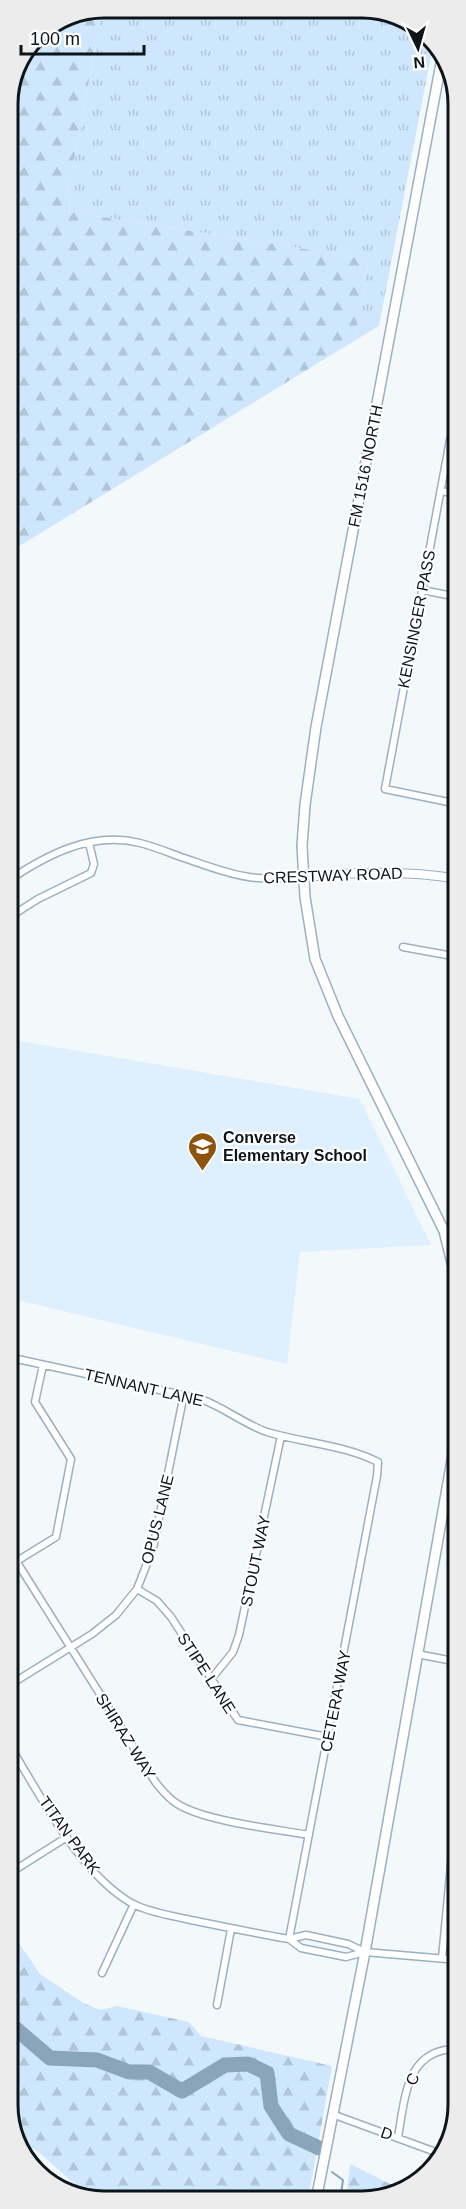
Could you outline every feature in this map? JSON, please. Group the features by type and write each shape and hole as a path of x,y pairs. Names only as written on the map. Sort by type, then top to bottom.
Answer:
{"main road":[{"name":"FM 1516 NORTH","path":"440,69 316,727 303,825 304,877 311,940 322,978 343,1026 444,1231 448,1247"},
{"path":"318,2191 365,1952 448,1487"}],"street":[{"name":"KENSINGER PASS","path":"448,451 384,789 448,802"},
{"path":"441,491 448,492"},
{"path":"422,590 448,595"},
{"name":"CRESTWAY ROAD","path":"18,875 58,851 89,843 126,840 250,878 367,872 418,873 448,878"},
{"path":"18,912 38,899 91,873 94,864 89,843"},
{"path":"404,947 448,955"},
{"name":"TENNANT LANE","path":"18,1359 184,1394 219,1406 252,1426 281,1436 363,1454 378,1462"},
{"path":"18,1560 56,1537 71,1459 34,1402 43,1365"},
{"name":"OPUS LANE","path":"18,1680 71,1648 116,1615 136,1589 153,1548 184,1394"},
{"name":"STOUT WAY","path":"212,1678 234,1652 239,1635 281,1436"},
{"name":"CETERA WAY","path":"289,1939 378,1476 378,1462"},
{"name":"SHIRAZ WAY","path":"18,1563 156,1783 168,1798 190,1811 208,1816 309,1835"},
{"name":"STIPE LANE","path":"136,1589 157,1601 164,1608 238,1720 328,1737"},
{"path":"417,1654 448,1660"},
{"name":"TITAN PARK","path":"18,1759 67,1837 93,1871 108,1886 134,1904 231,1929 289,1939"},
{"path":"18,1868 67,1837"},
{"path":"102,1973 134,1904"},
{"path":"442,1958 448,1911"},
{"path":"218,2005 231,1929"},
{"path":"289,1939 306,1935 348,1944 365,1952 448,1959"},
{"path":"289,1939 301,1948 346,1958 365,1952"},
{"name":"C","path":"398,2137 406,2087 416,2068 421,2061 432,2054 448,2050"},
{"name":"D","path":"332,2114 434,2151"}],"shaded area":[{"name":"Converse Elementary School","path":"18,1041 360,1099 431,1245 300,1252 287,1364 18,1300"}],"green space":[{"path":"101,18 362,18 379,20 405,30 419,39 431,54 379,326 354,341 369,259 64,211"},
{"path":"101,18 64,211 369,259 354,341 18,547 18,98 27,66 47,39 76,23"},
{"path":"18,1942 40,1974 85,2004 101,2010 117,2006 189,2022 201,2036 332,2066 310,2191 104,2191 87,2189 77,2186 40,2153 28,2146 19,2116"},
{"path":"350,2164 392,2185 373,2190 347,2191"}],"waterway":[{"path":"18,2031 50,2058 97,2060 129,2072 149,2072 182,2091 225,2065 248,2064 267,2073 271,2106 289,2134 319,2148"},
{"path":"332,2172 343,2180 341,2191"}],"place":[{"name":"Converse Elementary School","path":"202,1172"}]}
